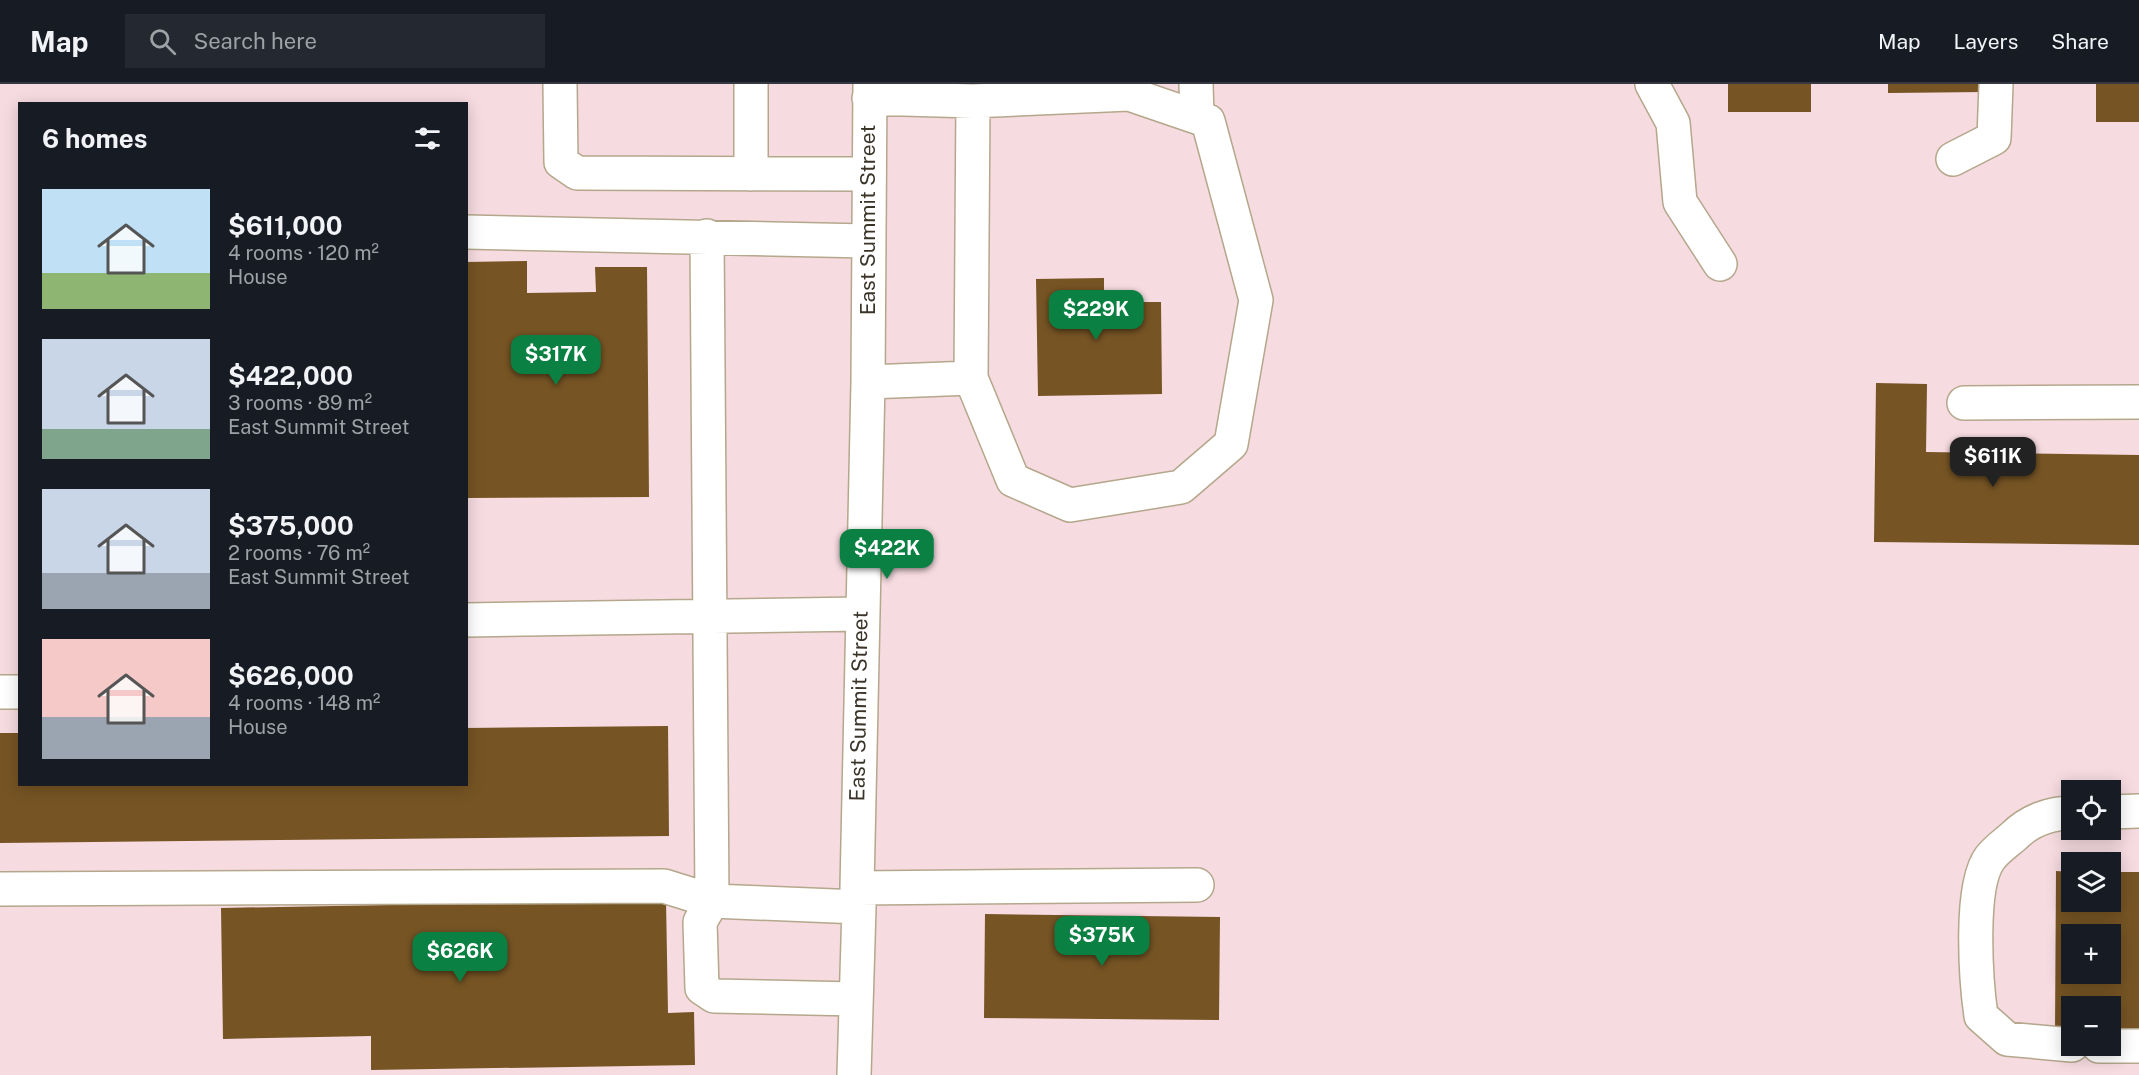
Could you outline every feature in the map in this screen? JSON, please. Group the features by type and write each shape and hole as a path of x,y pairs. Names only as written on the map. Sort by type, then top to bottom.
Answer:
{"street":[{"path":"560,84 561,162 577,173 868,174"},
{"path":"751,84 751,174"},
{"path":"1196,84 1197,117"},
{"path":"1652,84 1674,123 1680,202 1720,264"},
{"path":"1953,159 1994,138 1996,84"},
{"path":"869,91 973,100 1129,94 1208,121 1256,300 1231,444 1181,487 1070,505 1013,480 971,378 973,100"},
{"name":"East Summit Street","path":"854,1075 861,614 868,382 869,91"},
{"path":"468,232 867,241"},
{"path":"707,236 712,901 700,922 702,988 714,996 856,999"},
{"path":"868,382 971,378"},
{"path":"1964,403 2139,402"},
{"path":"468,620 861,614"},
{"path":"0,692 18,692"},
{"path":"2121,812 2139,811"},
{"path":"2061,813 2025,826 1989,859 1979,892 1977,933 1977,986 1981,1016 2007,1039 2061,1044"},
{"path":"0,889 664,886 712,901 858,898 1197,885"},
{"path":"2121,1046 2139,1046"}],"shaded area":[{"path":"0,84 2139,84 2139,1075 0,1075"}],"building":[{"path":"1728,84 1811,84 1811,112 1728,112"},
{"path":"1888,84 1984,84 1984,92 1888,93"},
{"path":"2096,84 2139,84 2139,122 2096,122"},
{"path":"527,261 527,293 596,292 595,267 647,267 649,497 468,498 468,262"},
{"path":"1104,278 1104,302 1161,302 1162,394 1038,396 1036,279"},
{"path":"1876,383 1927,384 1926,452 2139,455 2139,545 1874,542"},
{"path":"668,726 669,836 0,843 0,733 18,733 18,786 468,786 468,728"},
{"path":"2056,871 2061,871 2061,912 2121,912 2121,872 2139,872 2139,1033 2121,1033 2121,996 2061,996 2061,1032 2055,1032"},
{"path":"666,900 668,1013 694,1012 695,1065 371,1070 371,1036 223,1039 221,908"},
{"path":"985,914 1220,917 1219,1020 984,1018"}]}
